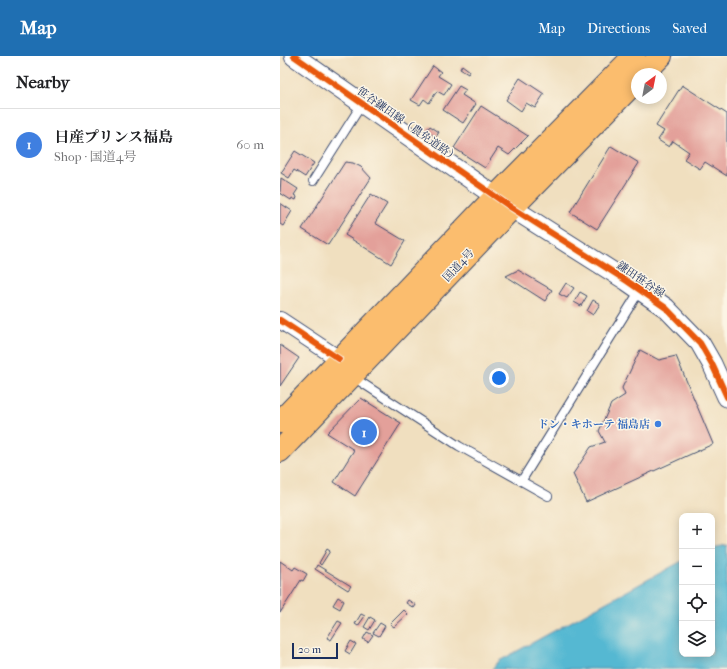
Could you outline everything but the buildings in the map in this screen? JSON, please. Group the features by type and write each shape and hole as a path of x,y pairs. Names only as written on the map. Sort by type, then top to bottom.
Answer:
{"highway":[{"name":"国道4号","path":"280,451 346,368 503,203 634,56"},
{"path":"649,68 661,56"},
{"name":"国道4号","path":"503,203 631,86"},
{"name":"国道4号","path":"280,422 346,368"}],"street":[{"name":"笹谷鎌田線（農免道路）","path":"294,56 503,203"},
{"name":"鎌田笹谷線","path":"503,203 666,308 700,343 712,364 727,397"},
{"path":"280,320 346,368"}],"lane":[{"path":"313,181 362,104"},
{"path":"522,480 640,290"},
{"path":"346,368 459,446 522,480 548,496"}],"water":[{"path":"727,545 727,669 492,669 499,661 679,563 679,657 715,657 715,547"}],"cycle path":[{"path":"294,56 512,208 627,281 666,308 700,343 712,364 727,397"},
{"path":"280,320 339,359"}],"place":[{"name":"ドン・キホーテ 福島店","path":"658,424"},
{"name":"日産プリンス福島","path":"364,432"}]}
